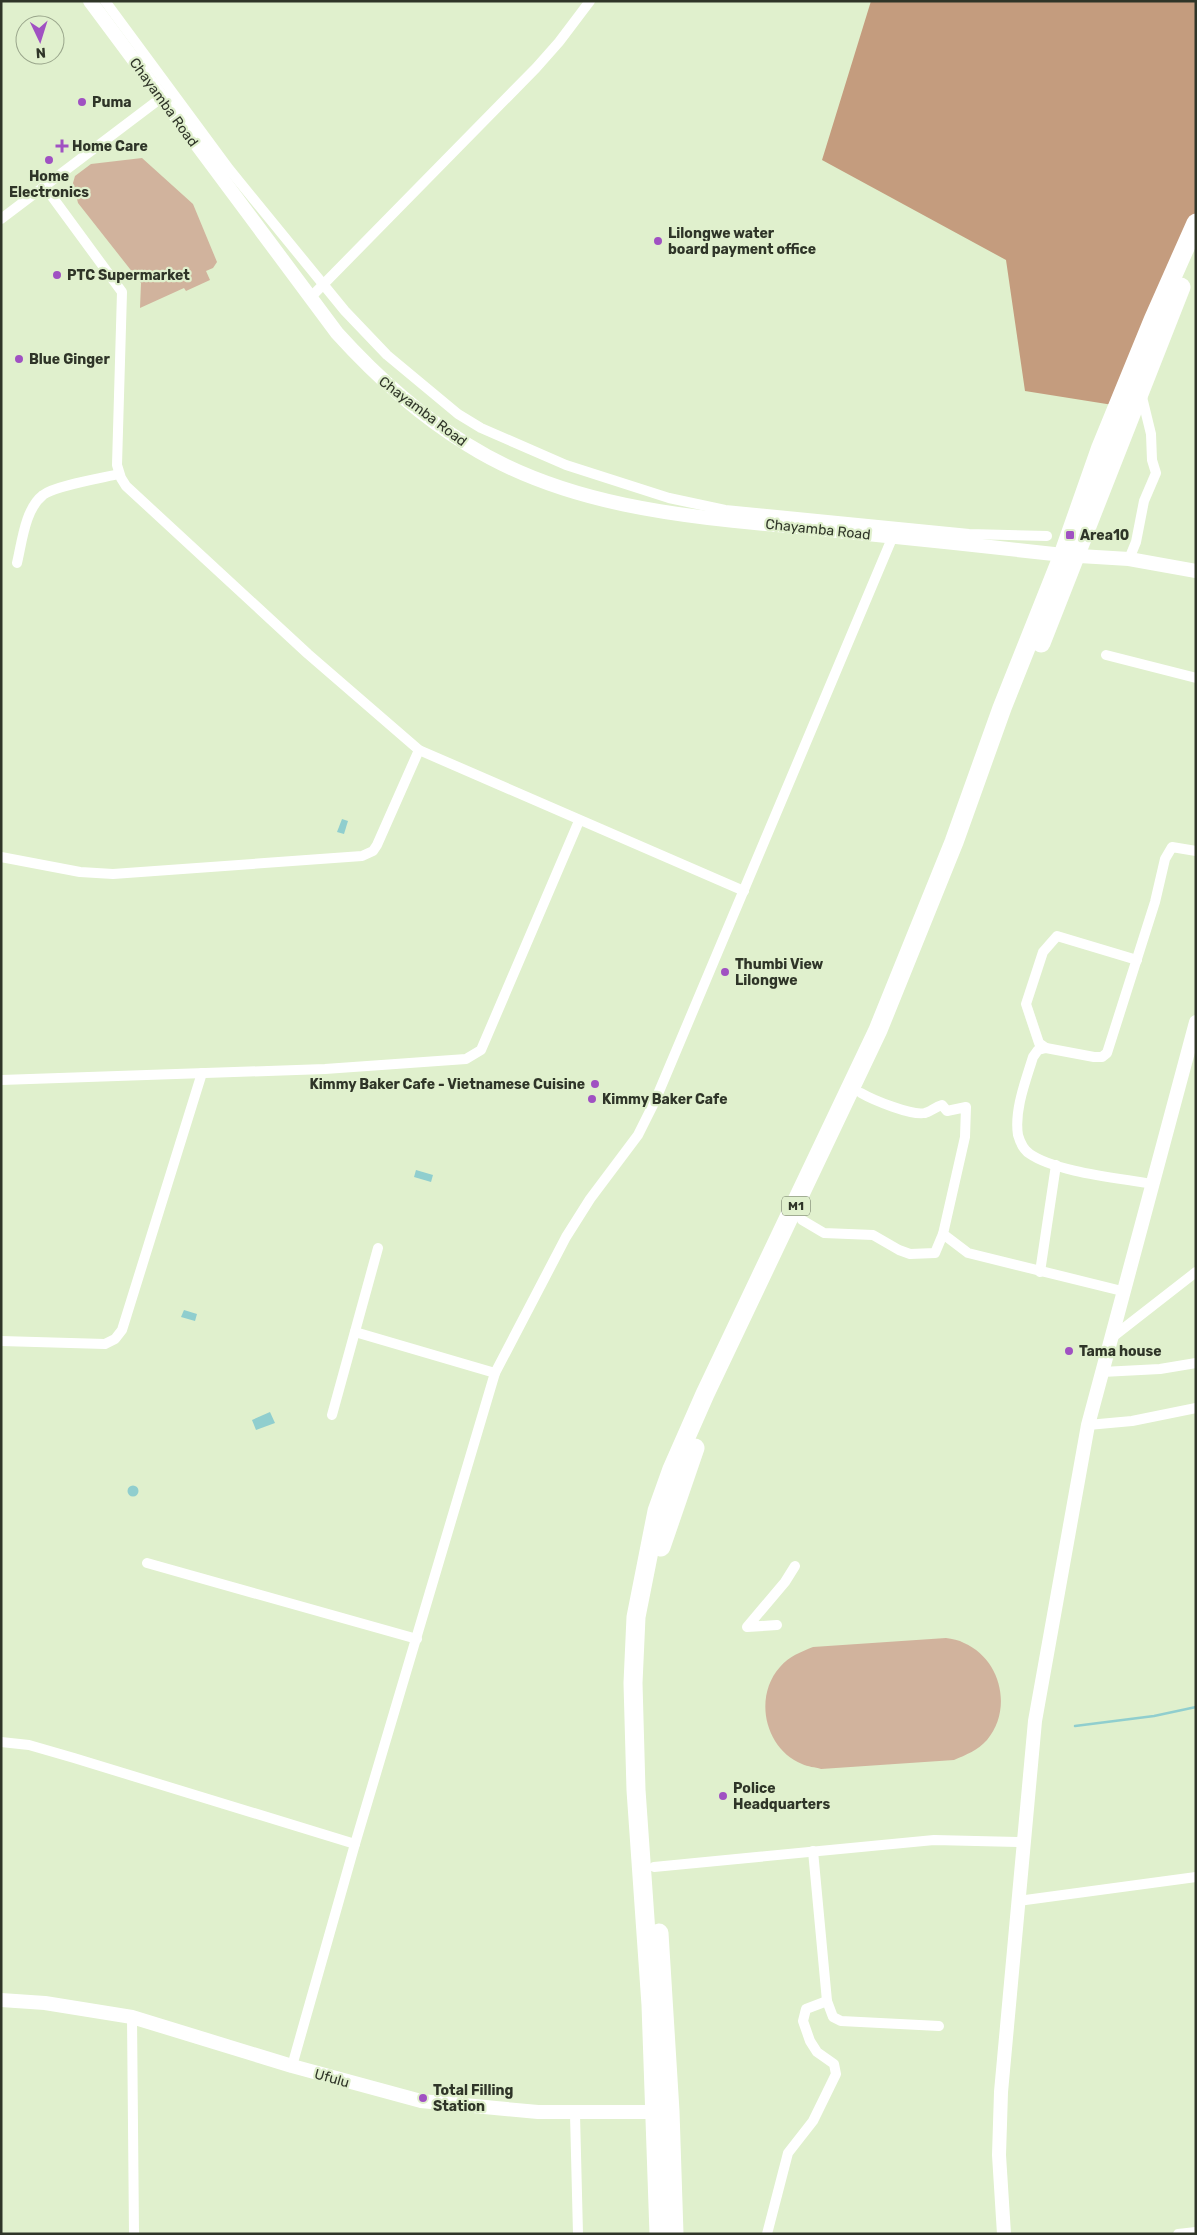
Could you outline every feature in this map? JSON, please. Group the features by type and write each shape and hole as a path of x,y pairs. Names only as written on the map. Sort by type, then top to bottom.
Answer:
{"highway":[{"name":"M1","path":"659,2234 664,1999 654,1867 644,1681 648,1617 658,1558 686,1470 702,1430 861,1093 920,956 1028,674 1070,555 1101,447 1153,320 1196,223"},
{"name":"M1","path":"674,2234 636,1790 633,1683 636,1617 657,1511 672,1468 705,1394 878,1030 954,842 1002,708 1070,555 1196,251"}],"street":[{"name":"Chayamba Road","path":"90,1 337,333 370,370 468,446 539,480 581,493 660,512 1070,555 1129,559 1196,571"},
{"path":"105,1 229,169 345,311 387,356 458,414 508,442 566,465 668,498 725,510 969,534 1047,536"},
{"path":"310,298 325,285 536,68 559,42 590,1"},
{"path":"1,219 161,98"},
{"path":"45,187 114,278 122,292 117,446 119,474 126,486 294,640 419,750 744,891"},
{"path":"1129,559 1136,542 1144,502 1156,473 1152,460 1152,434 1140,390"},
{"path":"17,563 24,530 35,505 44,494 119,474"},
{"path":"292,2066 355,1844 496,1373 566,1237 590,1199 644,1123 893,536"},
{"path":"1106,655 1196,678"},
{"path":"1,857 80,872 113,874 362,856 373,851 377,845 419,750"},
{"path":"1,1080 446,1062 466,1059 481,1050 580,821"},
{"path":"1137,960 1057,936 1043,952 1026,1004 1039,1043 1046,1048 1094,1058 1107,1053 1137,960 1155,902 1164,859 1172,847 1196,851"},
{"path":"1004,2234 999,2121 1035,1721 1088,1425 1122,1291 1196,1022"},
{"path":"1046,1048 1038,1050 1033,1057 1022,1095 1018,1134 1022,1146 1029,1154 1056,1166 1152,1184"},
{"path":"1,1341 98,1345 115,1339 122,1330 202,1073"},
{"path":"802,1220 824,1233 873,1235 910,1254 935,1253 943,1234 966,1137 966,1107 953,1112 947,1111 942,1105 932,1108 924,1114 905,1112 861,1093"},
{"path":"1040,1272 1056,1166"},
{"path":"943,1234 968,1253 1122,1291"},
{"path":"332,1416 378,1248"},
{"path":"1110,1340 1196,1272"},
{"path":"356,1332 496,1373"},
{"path":"1102,1372 1160,1369 1196,1363"},
{"path":"1088,1425 1132,1421 1196,1408"},
{"path":"147,1563 417,1639"},
{"path":"777,1625 746,1627 785,1582 795,1566"},
{"path":"1,1742 29,1745 355,1844"},
{"path":"654,1867 934,1840 1023,1842"},
{"path":"813,1852 827,2001 833,2017 841,2021 939,2026"},
{"path":"1018,1901 1196,1878"},
{"name":"Ufulu","path":"1,2000 45,2003 132,2017 292,2066 421,2101 498,2110 575,2114 663,2112"},
{"path":"767,2234 788,2153 813,2120 836,2074 834,2064 813,2047 802,2021 806,2009 827,2001"},
{"path":"132,2017 134,2234"},
{"path":"575,2114 578,2234"},
{"path":"1178,2234 1196,2232"}],"shaded area":[{"path":"871,1 1196,1 1196,215 1113,405 1025,391 1006,260 822,160"},
{"path":"142,158 193,204 217,262 213,268 206,271 210,280 186,291 184,288 140,308 141,283 78,203 73,183 75,176 91,164"},
{"path":"946,1638 960,1641 977,1650 987,1661 999,1686 1000,1714 995,1728 980,1747 954,1760 821,1769 804,1765 789,1757 779,1747 767,1721 765,1707 772,1679 787,1660 813,1647"}],"water":[{"path":"342,819 348,821 344,834 337,832"},
{"path":"416,1170 433,1175 431,1182 414,1177"},
{"path":"184,1310 197,1314 195,1321 181,1317"},
{"path":"270,1412 275,1423 256,1430 252,1420"},
{"path":"133,1485 139,1491 133,1497 127,1491"}],"waterway":[{"path":"1075,1726 1154,1716 1196,1707"}],"place":[{"name":"Puma","path":"82,102"},
{"name":"Home Care","path":"62,146"},
{"name":"Home Electronics","path":"49,160"},
{"name":"Lilongwe water board payment office","path":"658,241"},
{"name":"PTC Supermarket","path":"57,275"},
{"name":"Blue Ginger","path":"19,359"},
{"name":"Area10","path":"1070,535"},
{"name":"Thumbi View Lilongwe","path":"725,972"},
{"name":"Kimmy Baker Cafe - Vietnamese Cuisine","path":"595,1084"},
{"name":"Kimmy Baker Cafe","path":"592,1099"},
{"name":"Tama house","path":"1069,1351"},
{"name":"Police Headquarters","path":"723,1796"},
{"name":"Total Filling Station","path":"423,2098"}]}
